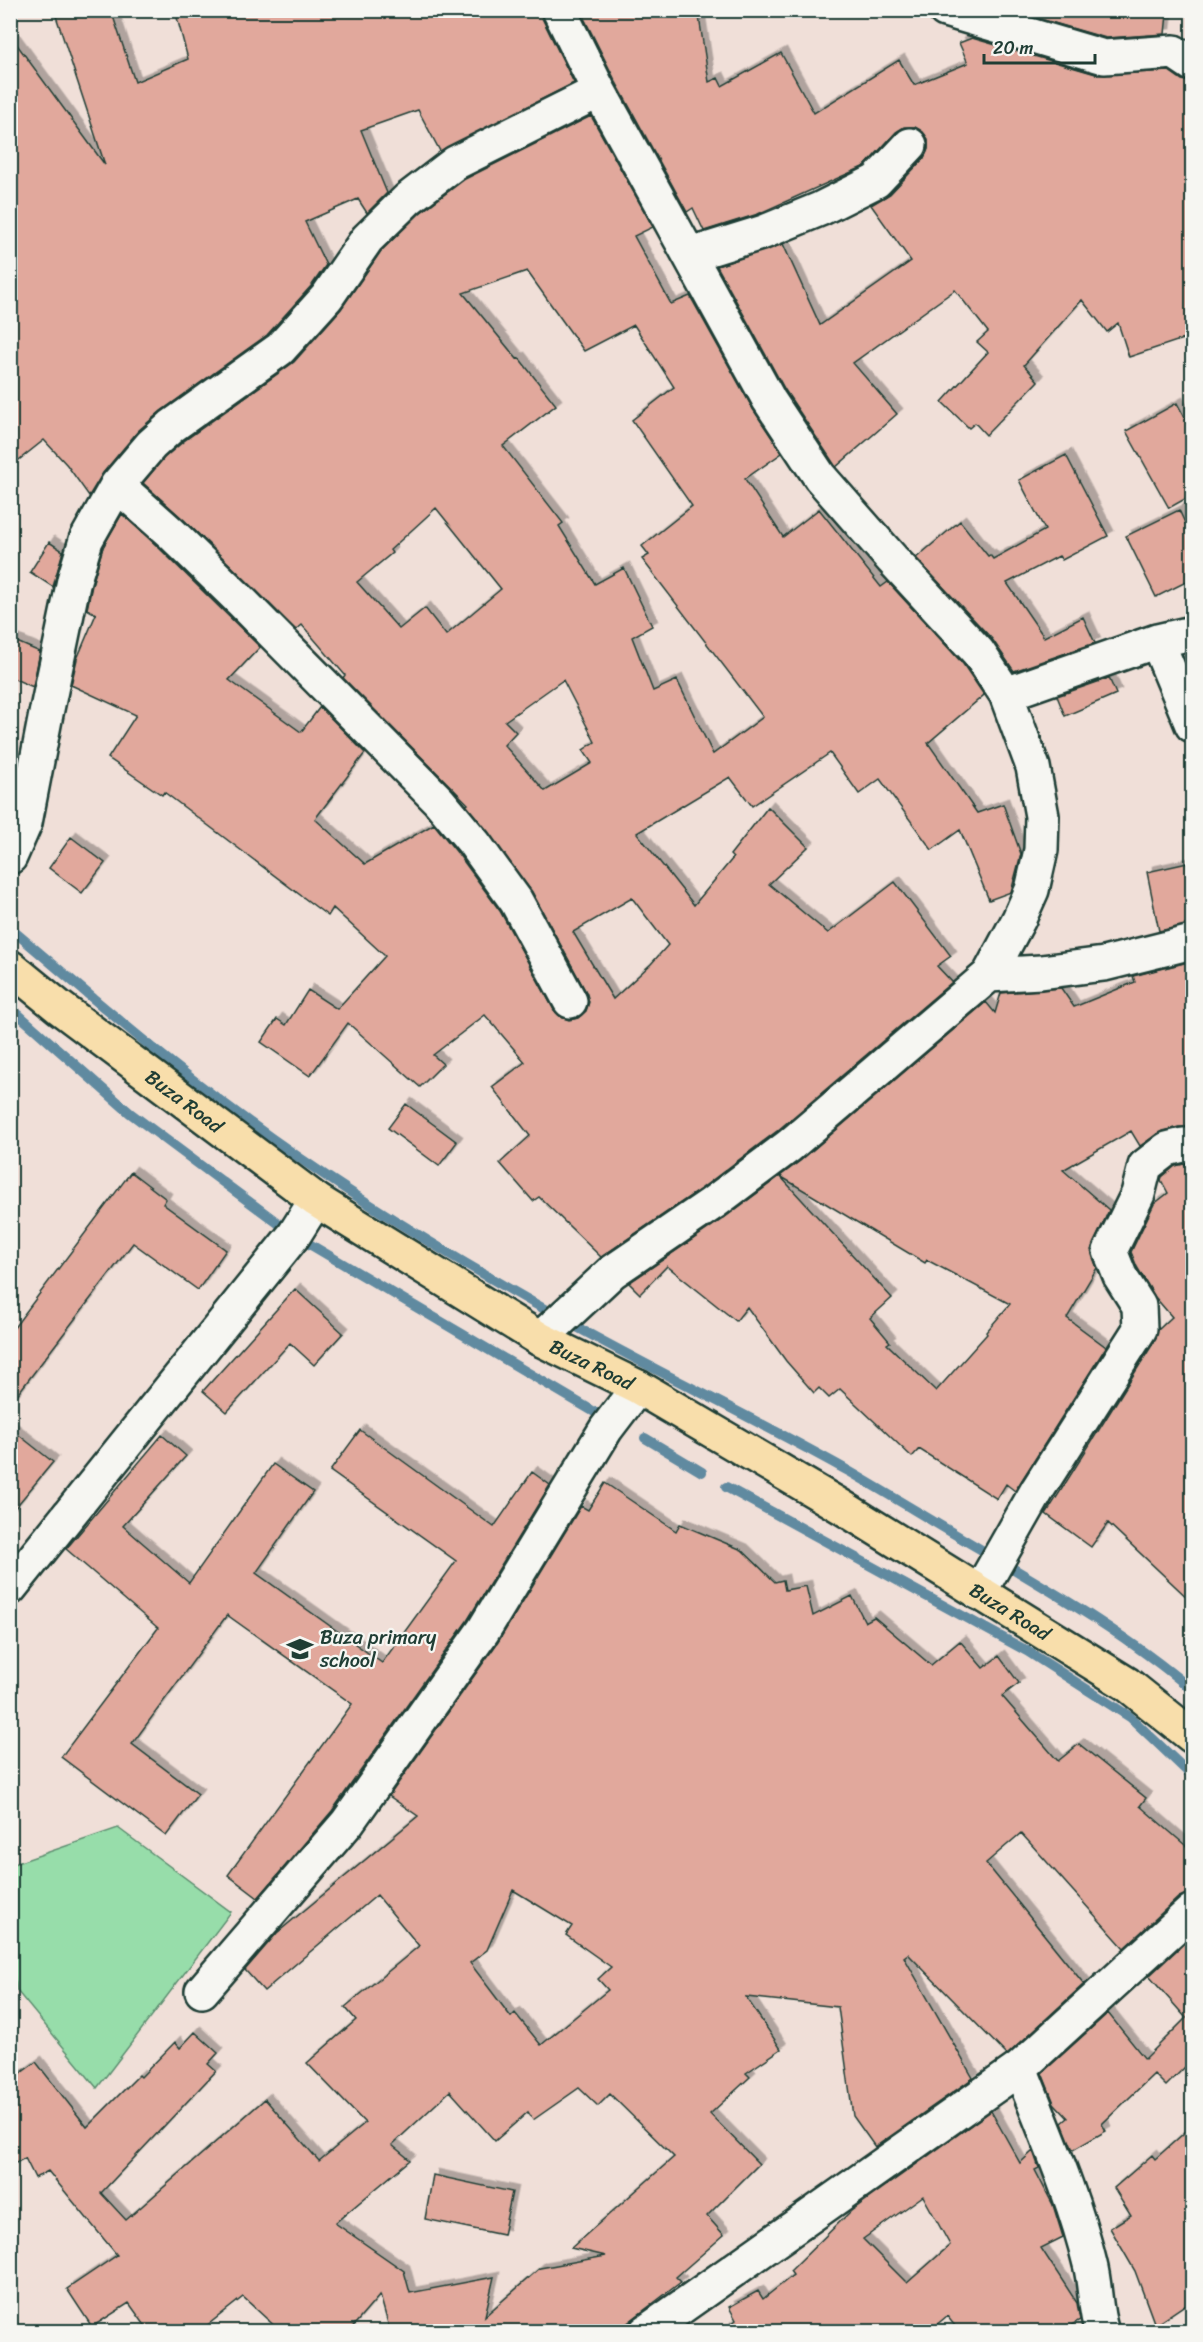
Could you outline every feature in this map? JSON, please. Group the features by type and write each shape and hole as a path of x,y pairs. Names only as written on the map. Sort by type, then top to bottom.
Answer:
{"main road":[{"name":"Buza Road","path":"10,968 316,1200 540,1339 638,1387 842,1507 1127,1684 1192,1736"}],"street":[{"path":"540,1339 612,1272 713,1203 789,1146 989,975 1032,890 1041,850 1042,816 1033,767 1006,694 978,652 891,559 820,477 769,399 599,90 559,10"},
{"path":"945,10 1104,57 1174,52 1192,64"},
{"path":"10,857 25,824 45,714 86,540 117,485 151,445 172,426 280,349 327,297 367,239 408,199 455,163 599,90"},
{"path":"690,255 764,232 820,209 876,181 910,145"},
{"path":"117,485 171,533 242,602 439,801 474,843 516,901 570,1001"},
{"path":"1006,694 1157,641 1192,633"},
{"path":"1157,641 1192,725"},
{"path":"989,975 1041,972 1104,964 1192,942"},
{"path":"979,1593 1038,1489 1140,1329 1139,1306 1120,1276 1110,1251 1138,1194 1145,1166 1167,1149 1183,1144 1192,1146"},
{"path":"10,1588 294,1235 316,1200"},
{"path":"202,1992 347,1823 483,1631 606,1429 638,1387"},
{"path":"646,2331 1020,2068 1192,1911"},
{"path":"1020,2068 1065,2183 1091,2265 1097,2319 1102,2331"}],"green space":[{"path":"118,1828 231,1912 97,2088 17,1991 10,1949 11,1865"}],"building":[{"path":"54,10 111,10 135,82 188,59 175,10 541,10 542,18 574,83 440,151 418,110 361,130 387,193 367,213 358,199 305,222 326,265 312,285 267,335 161,411 138,431 103,473 89,496 67,465 44,440 10,467 10,35 105,165"},
{"path":"580,10 698,10 709,82 718,78 722,86 781,53 814,113 899,60 914,85 968,63 959,43 972,38 1099,75 1169,71 1182,80 1192,82 1192,336 1129,357 1118,323 1107,332 1082,300 1024,365 1038,381 986,435 975,423 969,428 942,402 988,352 977,342 988,332 955,290 853,363 897,414 836,467 785,390 717,266 783,244 820,325 911,261 871,205 890,194 924,158 928,149 928,139 915,127 904,127 896,132 865,166 758,214 704,231 693,208 687,212 616,82"},
{"path":"1043,10 1140,10 1167,14 1165,34 1106,38 1030,16"},
{"path":"591,116 653,227 634,236 671,304 690,296 753,409 782,453 745,479 783,537 819,509 881,587 888,582 963,664 984,695 928,743 977,813 1003,804 1021,854 1011,892 989,900 960,830 932,850 880,779 859,794 830,753 752,806 730,777 637,833 694,905 733,858 730,855 768,807 808,847 769,884 828,933 895,882 951,956 937,966 952,982 777,1131 702,1188 601,1257 539,1197 533,1201 500,1163 530,1136 492,1087 525,1062 485,1015 433,1055 443,1064 420,1087 348,1023 310,1076 261,1042 277,1019 286,1025 308,990 337,1009 385,956 333,908 328,916 164,792 162,795 108,758 136,715 71,685 77,659 96,614 87,609 103,547 122,514 260,647 229,680 301,732 320,707 365,753 315,819 365,864 434,824 500,911 554,1010 561,1017 569,1020 578,1018 586,1011 589,1002 586,992 532,892 466,805 468,804 343,678 345,675 302,625 296,630 143,483 164,458 184,441 294,362 341,309 381,251 420,213 465,179","holes":["527,271 584,351 634,325 674,387 632,420 692,506 642,546 649,555 642,559 763,717 713,754 677,680 653,691 632,637 652,626 624,568 595,584 559,526 563,523 503,446 556,405 463,293","436,508 501,589 446,635 425,608 399,629 357,582 392,553 390,550","563,680 595,742 583,750 592,763 545,791 504,745 516,732 505,721","632,898 668,945 613,999 573,932"]},
{"path":"1177,403 1192,431 1192,495 1169,508 1126,431"},
{"path":"1066,455 1108,536 1062,560 1059,556 1007,583 1044,637 1083,617 1095,643 1014,671 992,639 916,558 960,521 988,556 990,555 993,559 1045,530 1019,480"},
{"path":"1179,510 1192,538 1192,579 1156,597 1126,536"},
{"path":"49,542 63,551 53,587 30,572"},
{"path":"10,639 40,652 33,687 10,677"},
{"path":"1109,678 1116,694 1065,716 1057,696"},
{"path":"71,837 105,863 82,893 49,868"},
{"path":"1192,862 1192,924 1159,931 1147,872"},
{"path":"1192,961 1192,1127 1162,1131 1140,1146 1131,1131 1063,1170 1109,1210 1091,1250 1097,1268 1067,1318 1106,1347 1015,1491 1006,1484 997,1499 919,1449 912,1457 840,1389 829,1398 819,1388 814,1393 786,1361 747,1307 736,1321 667,1266 640,1294 629,1283 724,1218 780,1176 800,1161 986,1002 995,1013 1001,993 1061,988 1074,1007 1135,982 1133,976","holes":["780,1176 925,1263 927,1260 1010,1304 986,1332 987,1334 936,1391 887,1344 890,1342 870,1318 892,1298"]},
{"path":"406,1104 457,1142 439,1166 388,1128"},
{"path":"1192,1164 1192,1602 1108,1523 1091,1547 1046,1514 1156,1339 1158,1330 1172,1317 1155,1297 1131,1252 1154,1204 1168,1193 1161,1180 1162,1177 1175,1166"},
{"path":"131,1172 166,1199 163,1204 226,1250 198,1290 133,1243 10,1404 10,1333"},
{"path":"295,1289 343,1333 314,1365 290,1343 227,1412 203,1391"},
{"path":"10,1428 53,1462 10,1514"},
{"path":"360,1430 494,1527 532,1472 550,1485 467,1621 332,1811 258,1898 228,1875 352,1704 227,1615 132,1744 198,1794 166,1836 61,1757 158,1628 66,1549 162,1435 186,1456 123,1526 189,1583 273,1464 313,1492 256,1573 382,1663 456,1561 330,1471"},
{"path":"605,1483 676,1531 680,1524 742,1550 775,1582 783,1580 785,1590 806,1586 813,1616 852,1596 865,1622 874,1617 931,1665 960,1641 983,1668 999,1656 1019,1683 1002,1696 1058,1761 1079,1744 1146,1798 1140,1806 1192,1851 1192,1893 1179,1897 1124,1948 1021,1833 986,1863 1084,1984 1007,2055 908,1954 904,1957 973,2078 875,2147 853,2116 838,2007 746,1997 781,2049 746,2073 750,2077 710,2114 759,2164 707,2216 724,2235 676,2277 681,2282 617,2331 390,2331 380,2295 349,2331 280,2331 243,2297 200,2331 149,2331 129,2303 92,2327 67,2289 117,2255 48,2171 35,2178 25,2158 10,2166 10,2081 36,2062 87,2127 175,2042 180,2048 195,2032 218,2053 208,2064 216,2071 101,2193 126,2220 265,2099 319,2161 365,2123 307,2063 356,2020 345,2007 419,1946 377,1895 264,1991 245,1970 277,1933 418,1816 389,1796 498,1642 581,1506 588,1510","holes":["513,1890 572,1926 566,1935 611,1967 598,1979 608,1990 541,2045 515,2013 511,2017 470,1963 487,1950","579,2088 598,2106 610,2094 674,2157 571,2248 606,2256 540,2268 485,2316 494,2277 410,2293 404,2271 335,2223 410,2160 392,2145 450,2091 495,2141 528,2112 533,2120"]},
{"path":"1192,1936 1192,2060 1166,2086 1154,2074 1102,2124 1106,2131 1073,2150 1062,2123 1068,2118 1054,2103 1042,2073 1108,2013 1145,2059 1186,2018 1149,1976"},
{"path":"991,2111 1020,2163 1033,2151 1039,2168 1035,2170 1053,2205 1063,2237 1041,2248 1077,2303 1080,2320 1062,2331 959,2331 947,2316 929,2331 722,2331 736,2320 729,2307 758,2291 763,2299 793,2275 790,2271 851,2211","holes":["923,2196 950,2245 907,2283 863,2239"]},
{"path":"1192,2126 1192,2300 1155,2325 1135,2271 1110,2228 1131,2215 1114,2188 1152,2155 1155,2159"},
{"path":"433,2175 512,2192 503,2235 425,2219"}],"waterway":[{"path":"10,928 211,1094 359,1198 481,1273 564,1320 868,1482 1089,1615 1142,1651 1192,1690"},
{"path":"10,1007 130,1113 294,1235 603,1417"},
{"path":"645,1438 702,1472"},
{"path":"726,1487 1027,1651 1130,1717 1192,1776"}],"place":[{"name":"Buza primary school","path":"300,1649"}]}
